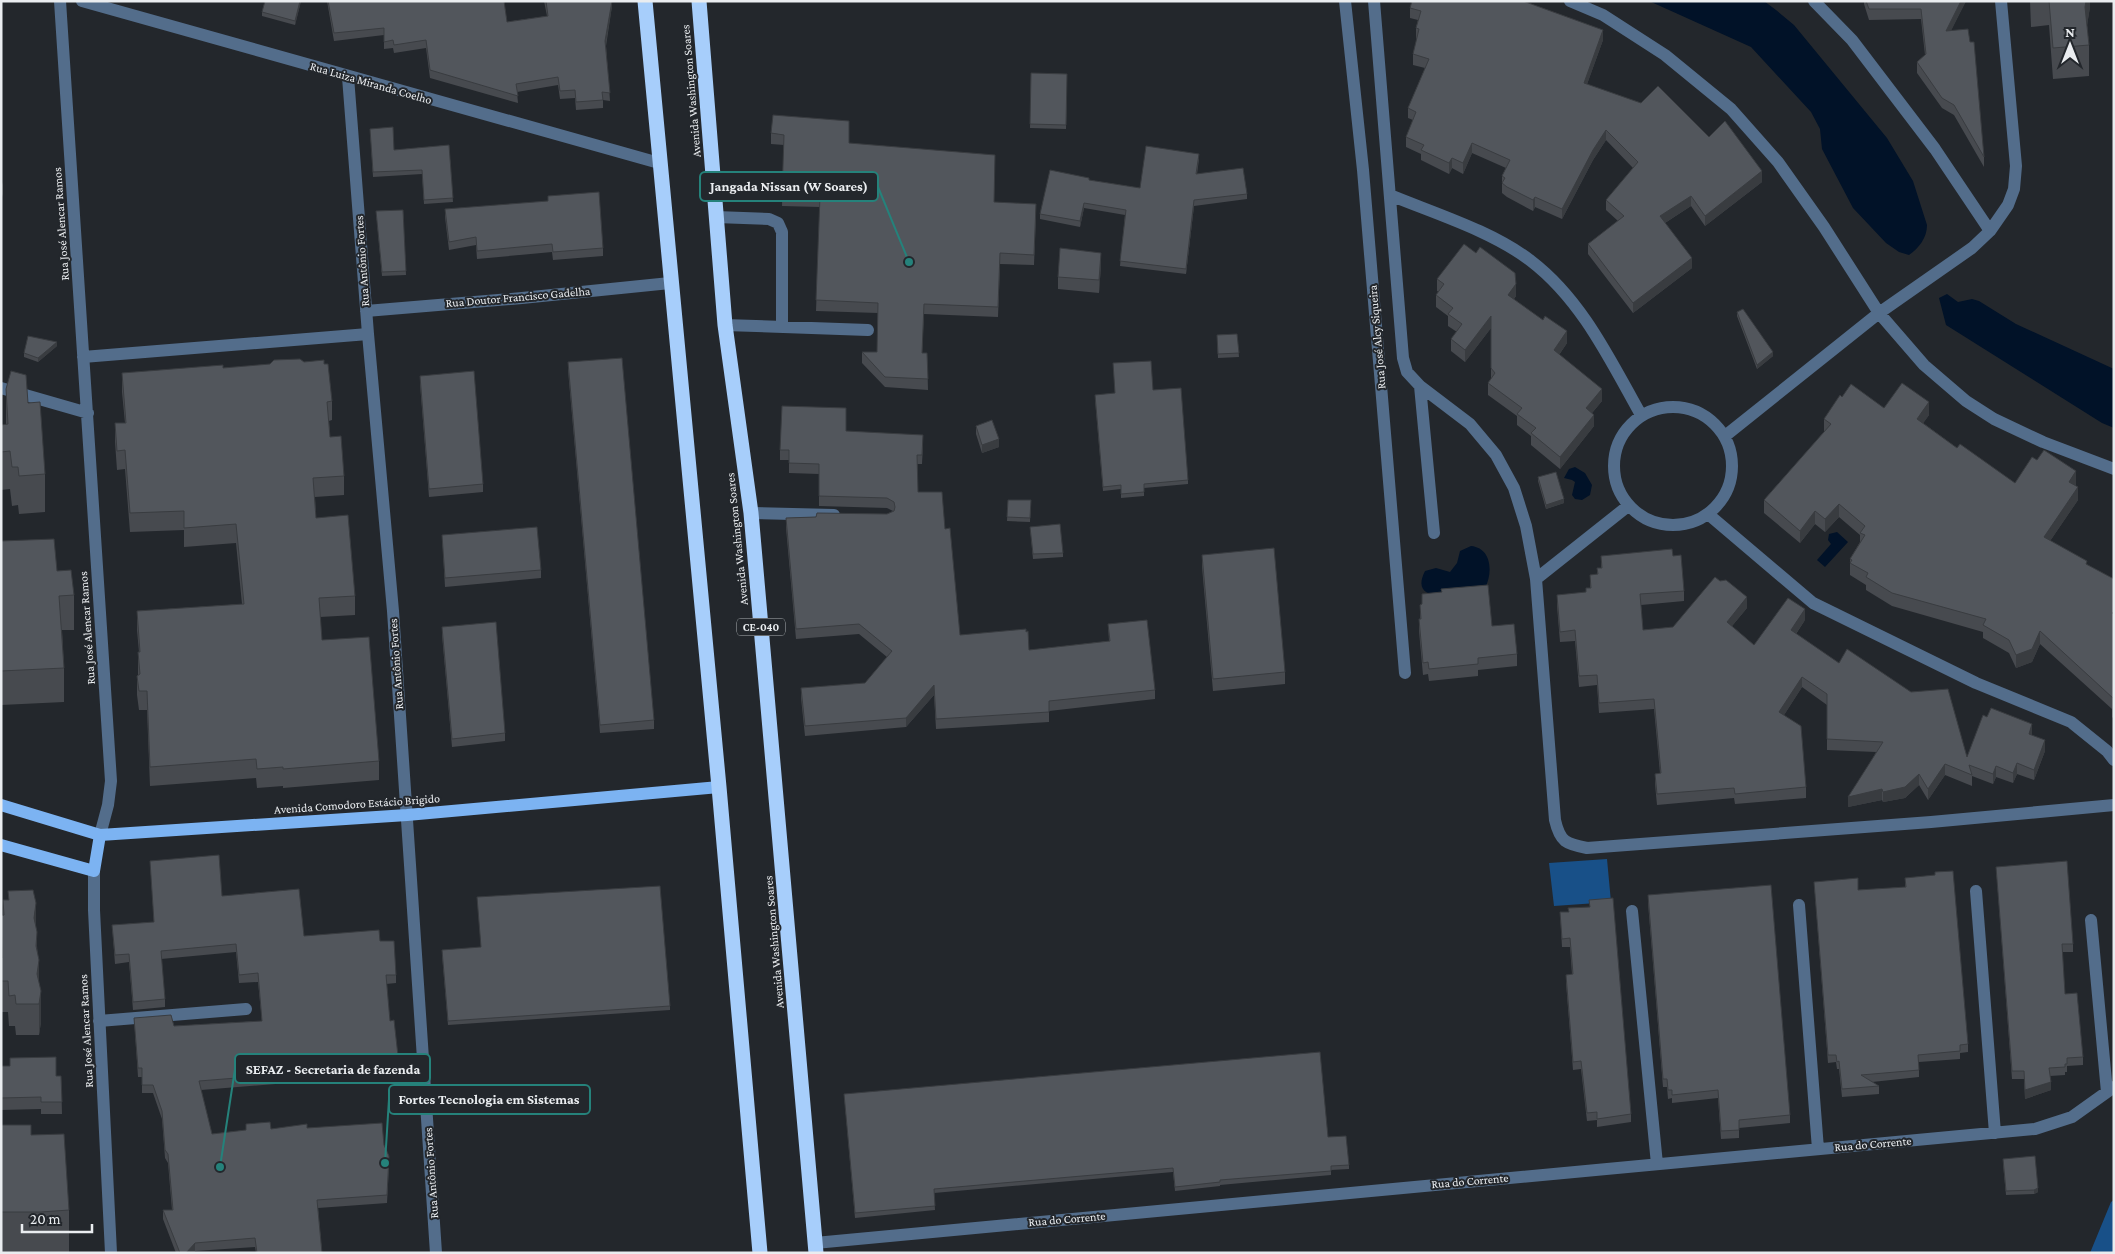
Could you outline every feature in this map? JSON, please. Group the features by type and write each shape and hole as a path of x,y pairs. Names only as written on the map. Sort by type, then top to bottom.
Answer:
{"highway":[{"path":"645,1 719,787 760,1253"},
{"name":"Avenida Washington Soares","path":"699,1 725,325 751,513 815,1248"}],"main road":[{"name":"Avenida Comodoro Estácio Brigido","path":"1,805 100,834 407,814 719,787"},
{"name":"Rua José Alencar Ramos","path":"94,871 100,834"},
{"path":"1,845 94,871"}],"street":[{"name":"Rua José Alencar Ramos","path":"60,1 111,781 108,805 100,834"},
{"name":"Rua Luiza Miranda Coelho","path":"82,1 659,163"},
{"name":"Rua José Alcy Siqueira","path":"1345,1 1365,190 1405,673"},
{"path":"1374,1 1403,358 1407,372 1420,386 1470,424 1496,454 1514,488 1526,526 1536,579 1556,820 1564,841 1588,848 1931,822 2114,805"},
{"path":"1570,1 1603,15 1665,54 1731,109 1784,170 1824,226 1879,313 1924,365 1966,401 1994,419 2043,442 2114,470"},
{"path":"1814,1 1852,40 1935,149 1990,231"},
{"path":"1725,436 1879,313 1972,248 1990,231 2008,205 2016,179 2001,1"},
{"name":"Rua Antônio Fortes","path":"348,77 366,311 393,611 436,1253"},
{"path":"1390,195 1490,236 1531,261 1566,294 1590,326 1641,415"},
{"path":"716,216 768,219 778,224 782,232 782,326"},
{"name":"Rua Doutor Francisco Gadelha","path":"366,311 670,282"},
{"path":"725,325 868,330"},
{"path":"83,357 368,334"},
{"path":"1420,386 1434,533"},
{"path":"1,388 88,413"},
{"path":"1664,406 1687,408 1709,418 1725,436 1732,456 1731,478 1723,498 1708,514 1687,523 1665,525 1644,518 1628,506 1615,481 1613,456 1623,432 1641,415 1664,406"},
{"path":"1536,579 1628,506"},
{"path":"751,513 848,515"},
{"path":"1708,514 1813,603 1976,683 2071,722 2107,751 2114,760"},
{"name":"Rua José Alencar Ramos","path":"94,871 94,910 110,1253"},
{"path":"1976,891 1995,1133"},
{"path":"1799,905 1818,1149"},
{"path":"1632,911 1657,1164"},
{"path":"2091,920 2110,1090"},
{"path":"99,1021 246,1009"},
{"name":"Rua do Corrente","path":"815,1248 1657,1164 2036,1129 2072,1117 2110,1090"}],"shaded area":[{"path":"1649,1 1764,1 1794,25 1887,138 1913,181 1927,225 1926,234 1919,246 1909,255 1899,252 1886,243 1853,208 1822,149 1820,129 1811,112 1751,47"},
{"path":"1947,294 1958,302 1972,299 1979,301 2016,324 2114,369 2114,428 2102,423 1946,325 1939,298"},
{"path":"1575,467 1585,473 1592,485 1590,495 1582,500 1575,499 1572,495 1575,482 1564,478 1569,469"},
{"path":"1837,532 1848,542 1825,567 1817,560 1831,544 1828,540 1829,534"},
{"path":"1471,546 1483,551 1489,562 1488,582 1485,588 1442,595 1431,594 1424,590 1421,583 1425,571 1436,568 1450,572 1457,563 1460,551"},
{"path":"1607,859 1611,902 1554,906 1549,863"},
{"path":"2114,1200 2114,1253 2090,1253 2111,1202"}],"building":[{"path":"265,1 300,1 295,21 262,12"},
{"path":"328,1 504,1 507,22 548,16 546,1 612,1 605,41 610,93 602,92 603,100 576,102 575,90 560,91 558,77 516,84 518,96 430,70 426,40 394,45 393,40 384,42 384,28 334,33"},
{"path":"1412,1 1523,1 1603,30 1584,83 1641,103 1658,86 1709,137 1725,121 1762,171 1705,216 1691,196 1660,216 1692,258 1633,303 1588,244 1624,216 1606,200 1638,162 1606,130 1593,150 1562,209 1535,197 1533,200 1507,187 1502,183 1505,178 1502,176 1510,160 1472,143 1463,163 1452,158 1449,163 1421,150 1424,145 1406,137 1416,112 1408,108 1429,59 1413,54 1419,29 1416,28 1421,11 1410,8"},
{"path":"1866,1 1961,1 1946,31 1968,29 1970,42 1974,42 1984,157 1954,105 1942,98 1917,62 1926,54 1921,9 1869,9"},
{"path":"2049,1 2086,1 2089,45 2053,48"},
{"path":"1031,73 1067,74 1066,125 1030,124"},
{"path":"773,115 849,121 849,143 995,155 994,202 1036,204 1034,255 1000,253 998,307 924,304 922,353 927,353 928,379 885,377 862,352 877,352 878,303 816,300 820,196 782,195 784,135 771,133"},
{"path":"393,127 394,150 449,145 453,198 424,200 422,170 373,172 370,129"},
{"path":"1146,146 1199,154 1196,174 1243,168 1247,194 1194,200 1186,269 1120,261 1126,210 1084,203 1080,221 1040,214 1050,170 1089,178 1089,180 1140,188"},
{"path":"599,192 603,248 553,252 552,244 477,251 476,237 449,242 445,209 548,201 548,196"},
{"path":"403,210 406,271 382,272 376,211"},
{"path":"1464,244 1476,253 1480,247 1515,273 1516,284 1508,295 1543,320 1545,316 1567,331 1554,350 1602,389 1586,408 1594,415 1560,457 1531,433 1536,428 1517,414 1522,408 1488,383 1495,373 1491,368 1491,316 1465,350 1451,339 1462,324 1448,314 1453,308 1436,295 1444,284 1437,279"},
{"path":"1060,248 1101,253 1099,280 1058,277"},
{"path":"1743,309 1773,352 1757,365 1737,312"},
{"path":"1237,334 1239,353 1218,354 1217,335"},
{"path":"28,336 57,342 38,358 24,353"},
{"path":"622,358 654,720 600,725 568,362"},
{"path":"300,359 304,362 324,360 324,364 328,364 332,401 327,402 330,437 341,436 344,476 313,478 316,518 348,515 355,596 319,598 322,640 369,637 379,761 283,769 283,767 257,769 256,759 150,767 147,691 139,691 137,676 140,674 138,652 140,652 137,611 244,604 236,524 184,528 184,511 130,513 125,450 117,451 115,423 126,423 122,373 223,365 223,368 270,364 274,360"},
{"path":"1151,361 1153,390 1181,388 1188,480 1144,484 1144,492 1121,494 1121,485 1103,487 1095,395 1115,393 1113,363"},
{"path":"11,371 26,375 28,403 40,402 45,474 19,476 18,467 12,467 10,451 1,452 1,425 8,424 6,389"},
{"path":"474,371 483,484 429,489 420,376"},
{"path":"1902,383 1929,402 1917,419 1957,448 1960,444 2015,483 2032,457 2037,460 2044,450 2076,471 2069,482 2078,487 2044,537 2087,561 2086,564 2114,579 2114,611 2112,613 2114,615 2114,699 2040,631 2032,649 2016,655 2009,640 1983,625 1986,619 1892,593 1866,577 1868,573 1850,563 1852,560 1850,559 1865,535 1860,533 1865,526 1839,504 1825,519 1815,511 1800,531 1764,500 1831,424 1824,419 1840,395 1842,397 1851,384 1884,408"},
{"path":"782,406 846,408 846,431 923,435 922,455 917,455 918,492 942,492 945,529 950,528 960,635 1026,629 1026,632 1028,631 1029,650 1110,641 1108,624 1147,620 1155,690 1049,701 1049,712 936,719 934,685 906,718 805,726 801,688 865,683 892,651 859,624 796,629 786,518 816,517 817,513 887,514 894,511 895,507 894,502 887,498 819,496 819,464 789,463 789,450 780,450"},
{"path":"992,420 999,439 982,445 976,426"},
{"path":"1556,472 1564,499 1546,505 1538,477"},
{"path":"1008,500 1031,500 1030,518 1007,517"},
{"path":"1060,524 1063,553 1033,554 1030,527"},
{"path":"537,527 541,570 445,578 442,535"},
{"path":"54,539 57,571 71,570 74,595 59,596 64,668 1,671 1,541"},
{"path":"1274,548 1285,672 1213,679 1202,555"},
{"path":"1672,549 1673,556 1681,555 1684,591 1640,594 1643,630 1673,627 1715,577 1720,581 1726,580 1747,597 1727,622 1754,645 1788,598 1805,609 1791,630 1839,663 1847,649 1911,692 1948,689 1967,757 1983,715 1987,717 1991,708 2032,724 2029,734 2045,740 2034,770 2017,763 2013,773 1996,766 1993,774 1969,765 1972,775 1945,764 1928,789 1919,774 1905,787 1883,792 1882,789 1848,797 1883,742 1827,739 1827,694 1802,677 1779,712 1801,726 1806,787 1735,794 1734,788 1657,794 1655,774 1661,773 1654,699 1599,703 1597,675 1579,676 1575,630 1560,632 1557,595 1586,592 1586,588 1591,588 1590,575 1598,574 1597,568 1602,568 1601,556"},
{"path":"1488,585 1492,626 1514,624 1517,654 1478,658 1478,664 1429,669 1428,662 1423,663 1419,619 1421,619 1420,605 1422,604 1422,594 1442,592 1441,589"},
{"path":"496,622 505,733 452,739 442,627"},
{"path":"219,855 222,896 299,889 304,936 379,930 380,941 394,941 396,975 386,975 390,1021 394,1020 399,1065 199,1081 212,1134 246,1130 246,1124 270,1122 271,1129 307,1124 307,1128 382,1123 384,1145 389,1156 387,1195 317,1200 322,1253 257,1253 255,1238 195,1243 186,1253 180,1253 163,1210 173,1210 162,1111 153,1085 142,1085 142,1068 138,1068 134,1018 171,1015 174,1026 262,1021 258,973 239,975 236,944 161,951 165,999 133,1002 129,954 115,955 112,925 154,922 150,861"},
{"path":"2067,861 2073,944 2062,944 2065,994 2077,993 2083,1057 2067,1058 2065,1067 2049,1068 2051,1082 2025,1090 2024,1071 2012,1071 1996,867"},
{"path":"1953,871 1968,1044 1960,1045 1960,1051 1918,1055 1919,1070 1861,1075 1879,1086 1842,1089 1839,1061 1837,1062 1836,1055 1828,1055 1814,882 1858,878 1858,890 1906,887 1905,878 1935,875 1935,872"},
{"path":"1771,885 1790,1115 1739,1120 1739,1130 1721,1131 1718,1090 1672,1095 1672,1090 1668,1090 1667,1079 1663,1079 1648,895"},
{"path":"660,886 670,1006 448,1021 442,950 481,947 477,897"},
{"path":"33,890 36,903 34,918 39,960 37,974 41,991 39,1004 16,1004 15,995 9,996 8,981 1,981 1,916 4,915 3,900 9,900 8,891"},
{"path":"1613,898 1631,1114 1597,1119 1597,1112 1587,1113 1581,1061 1573,1062 1566,975 1573,974 1570,938 1562,939 1560,912 1569,912 1568,908 1590,907 1589,900"},
{"path":"1320,1052 1328,1137 1346,1136 1349,1165 1331,1166 1331,1171 1220,1180 1220,1182 1175,1187 1173,1168 934,1189 935,1206 855,1213 844,1094"},
{"path":"56,1057 56,1076 61,1076 62,1102 41,1102 41,1097 1,1098 1,1066 10,1066 10,1058"},
{"path":"1,1125 31,1125 31,1135 64,1134 69,1210 1,1212"},
{"path":"2035,1156 2038,1188 2034,1190 2006,1191 2003,1159"}],"place":[{"name":"Jangada Nissan (W Soares)","path":"909,262"},
{"name":"Fortes Tecnologia em Sistemas","path":"385,1163"},
{"name":"SEFAZ - Secretaria de fazenda","path":"220,1167"}]}
